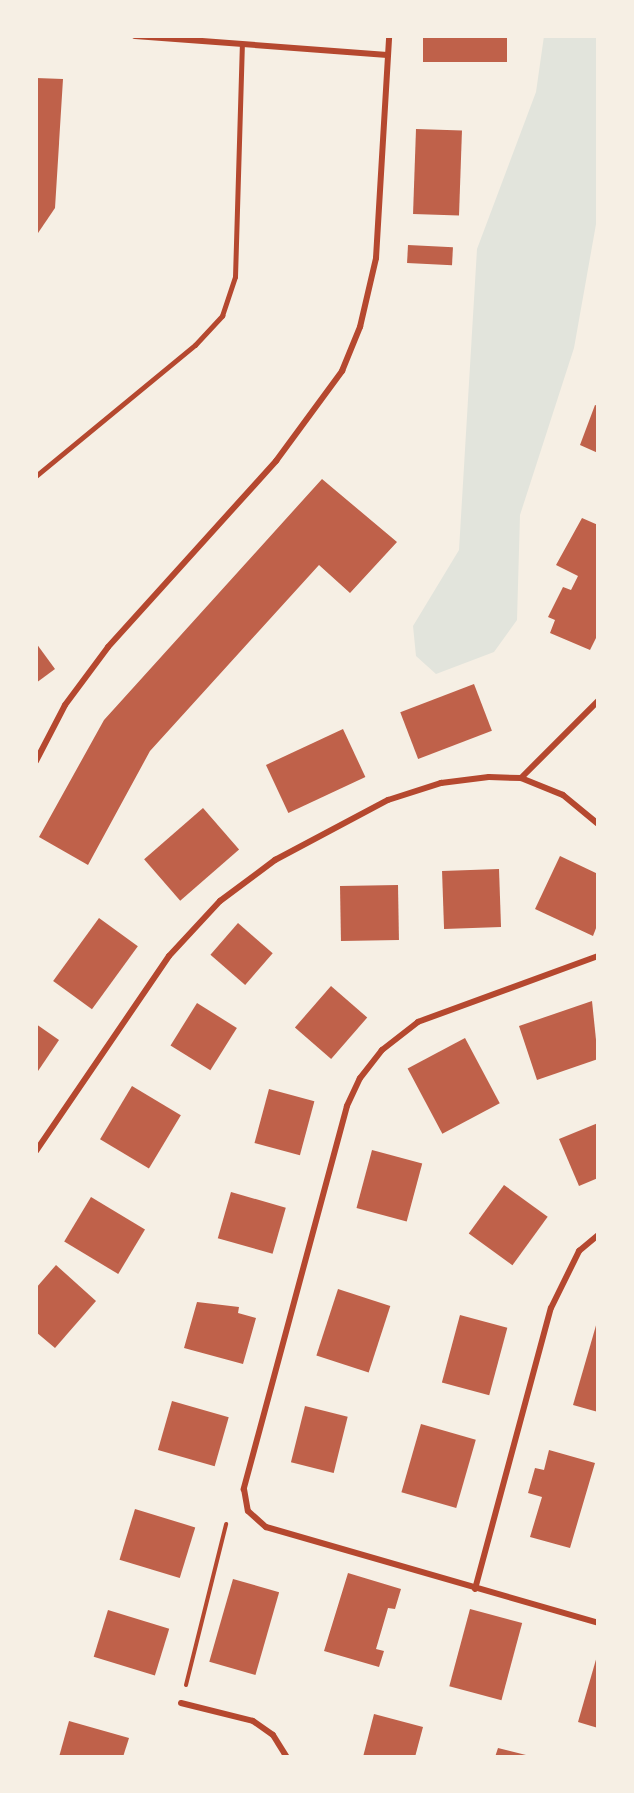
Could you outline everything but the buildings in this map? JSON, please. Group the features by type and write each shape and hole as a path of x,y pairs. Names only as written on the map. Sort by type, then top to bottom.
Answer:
{"street":[{"path":"135,36 387,55"},
{"path":"36,761 65,705 108,647 276,461 342,371 360,327 376,258 389,36"},
{"path":"521,778 598,701"},
{"path":"36,1151 127,1011 220,901 275,860 388,800 441,783 521,778 563,795 598,824"},
{"path":"598,956 418,1022 382,1050 360,1078 346,1106 244,1489 248,1511 266,1527 598,1623"},
{"path":"476,1589 551,1308 579,1251 598,1234"},
{"path":"181,1703 253,1721 273,1735 287,1757"}],"lane":[{"path":"36,476 195,345 222,316 235,277 242,45"}],"path":[{"path":"181,1703 226,1524"}],"shaded area":[{"path":"544,36 598,36 598,213 574,348 520,515 517,620 494,652 436,674 416,656 413,626 459,550 477,249 536,92"}]}
